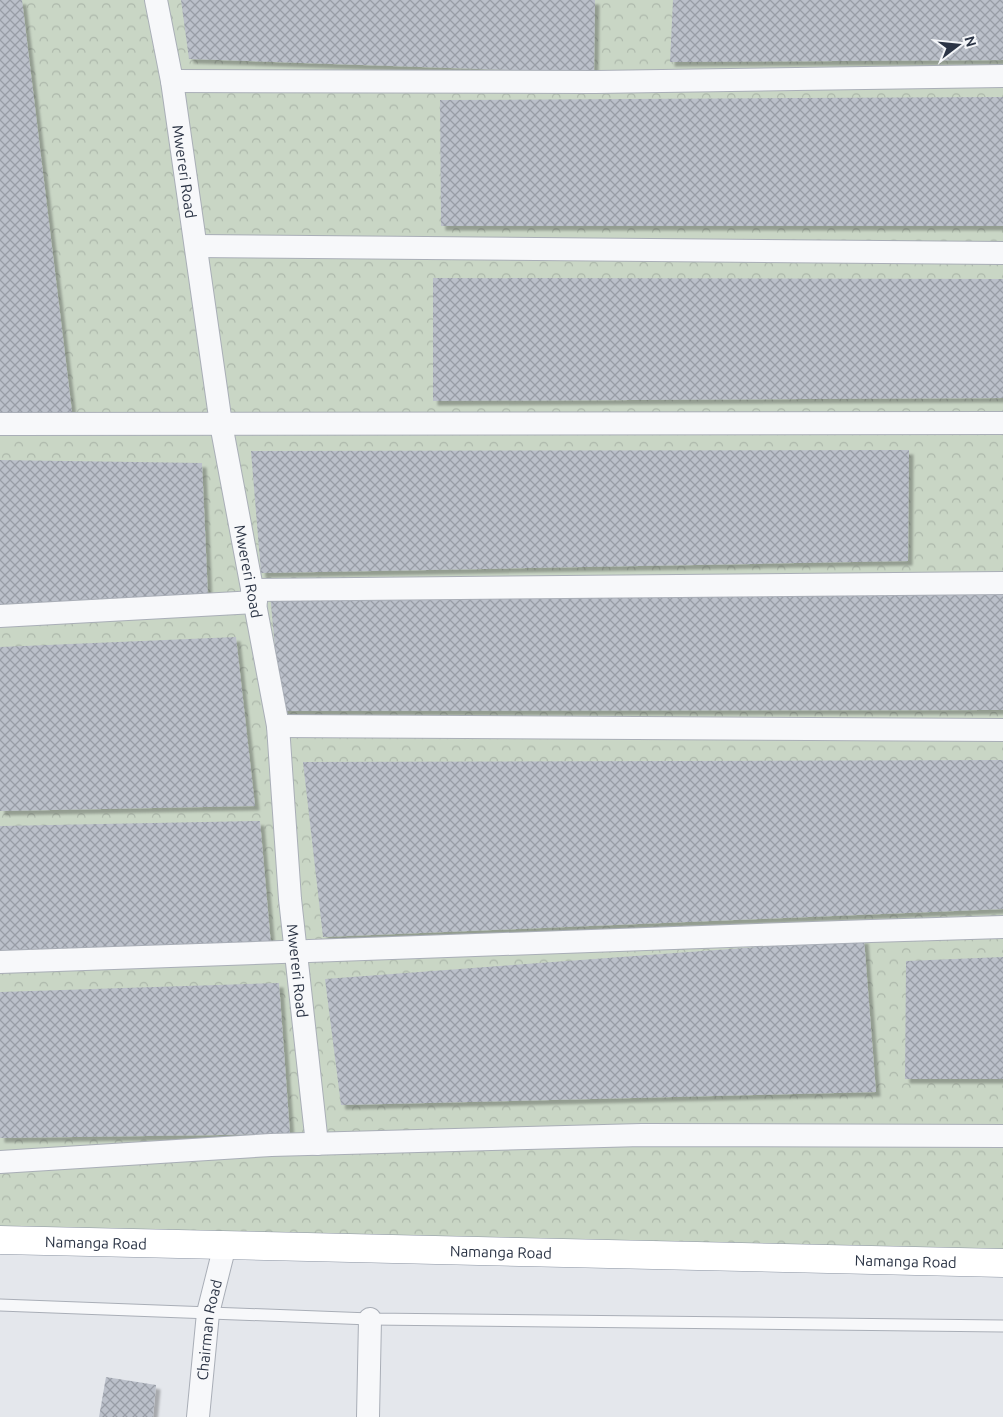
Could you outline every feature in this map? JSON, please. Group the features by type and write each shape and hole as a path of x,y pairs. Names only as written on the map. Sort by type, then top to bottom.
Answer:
{"highway":[{"name":"Namanga Road","path":"0,1240 378,1250 1003,1262"}],"street":[{"name":"Mwereri Road","path":"156,0 172,81 221,424 278,726 296,951 317,1144"},
{"path":"172,81 594,82 1003,76"},
{"path":"196,246 1003,252"},
{"path":"0,424 1003,423"},
{"path":"0,616 254,596 1003,583"},
{"path":"278,726 1003,730"},
{"path":"0,962 871,930 1003,927"},
{"path":"0,1162 261,1146 642,1135 1003,1136"},
{"name":"Chairman Road","path":"198,1417 208,1313 225,1245"},
{"path":"368,1417 370,1318"}],"lane":[{"path":"0,1305 370,1318 1003,1326"}],"green space":[{"path":"0,0 1003,0 1003,1263 0,1240"}],"building":[{"path":"0,0 22,0 73,420 0,420"},
{"path":"181,0 595,0 594,73 189,59"},
{"path":"673,0 1003,0 1003,60 670,62"},
{"path":"1003,97 1003,226 441,226 440,100"},
{"path":"433,278 1003,279 1003,398 433,401"},
{"path":"909,450 908,561 261,573 251,451"},
{"path":"0,460 202,463 208,597 0,609"},
{"path":"1003,588 1003,710 281,711 270,594"},
{"path":"236,637 255,806 0,811 0,647"},
{"path":"1003,760 1003,909 323,937 303,762"},
{"path":"260,821 271,945 0,951 0,826"},
{"path":"864,939 876,1092 341,1105 325,979"},
{"path":"1003,957 1003,1079 905,1079 906,961"},
{"path":"279,983 290,1134 0,1138 0,992"},
{"path":"106,1377 156,1385 153,1417 99,1417"}]}
